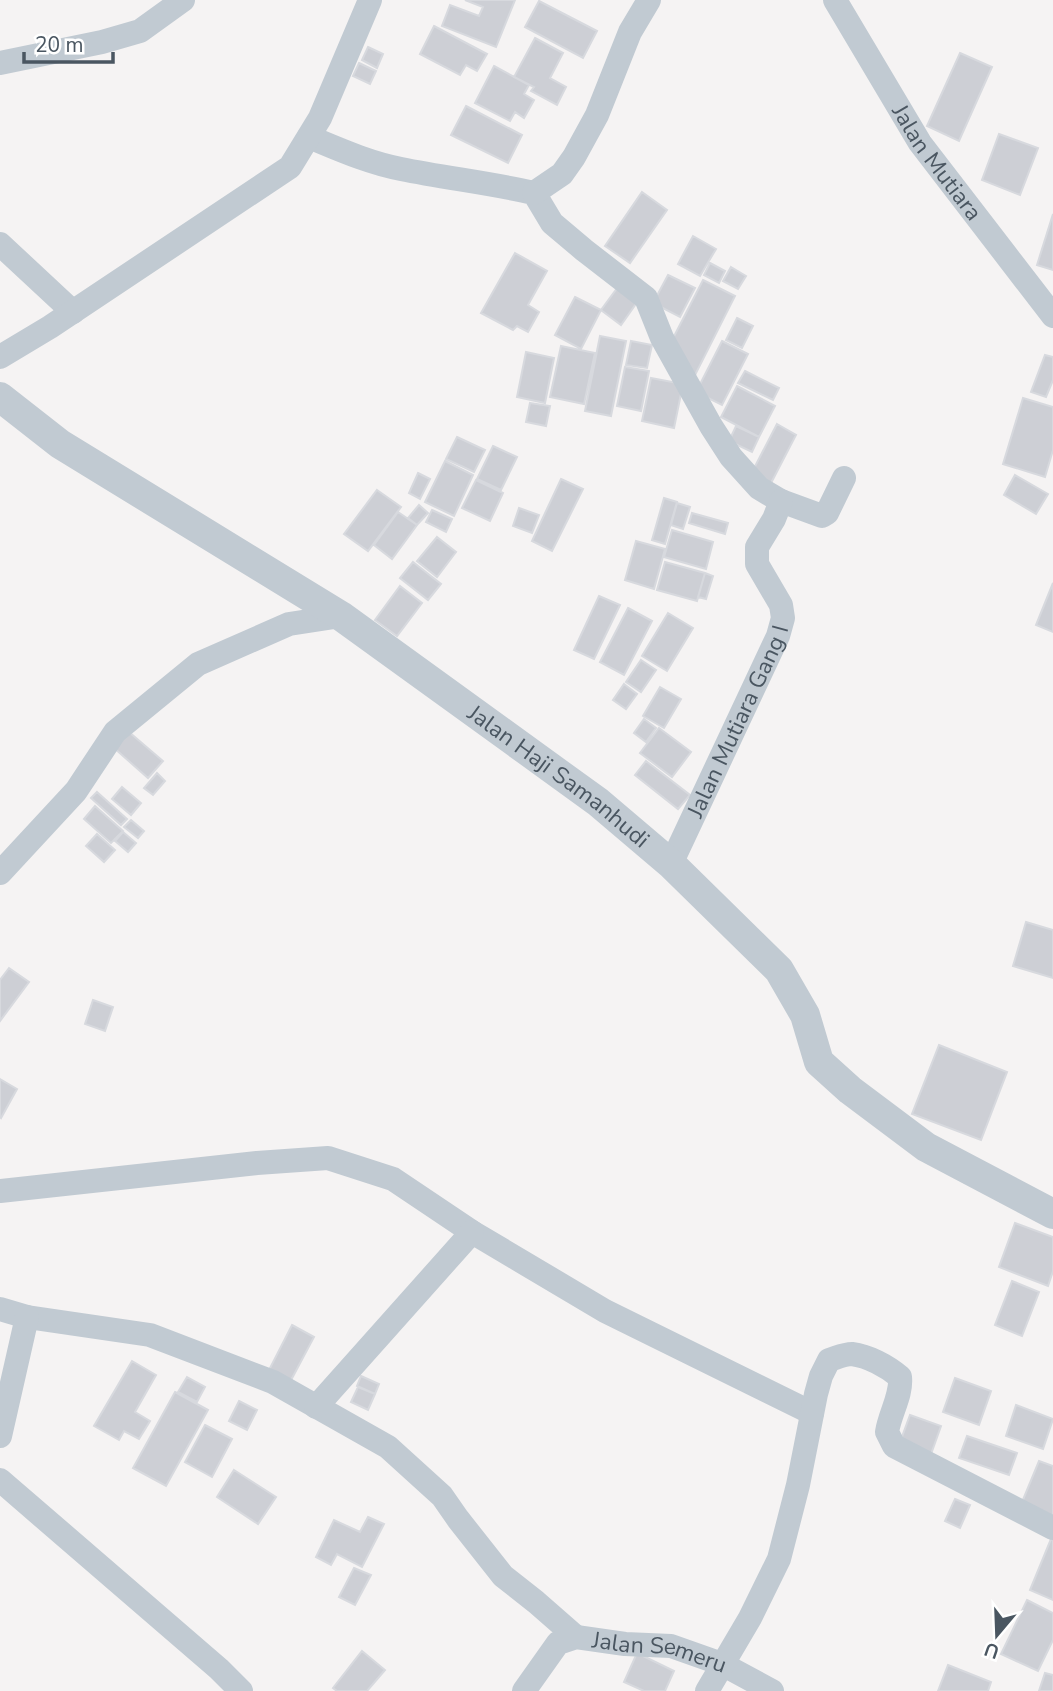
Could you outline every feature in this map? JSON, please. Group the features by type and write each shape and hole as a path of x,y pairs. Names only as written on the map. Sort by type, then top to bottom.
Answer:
{"street":[{"path":"0,63 102,42 139,31 183,0"},
{"path":"0,357 73,312 290,167 320,118 370,0"},
{"path":"534,193 562,174 574,157 597,115 630,32 649,0"},
{"name":"Jalan Mutiara","path":"835,0 920,143 1053,316"},
{"path":"309,136 348,153 398,169 496,184 534,193 552,223 646,298 662,338 711,426 731,457 759,488 781,501 818,515 825,515 844,478"},
{"path":"0,244 73,312"},
{"name":"Jalan Haji Samanhudi","path":"0,397 60,444 341,616 598,802 671,864 779,970 805,1015 819,1062 850,1090 926,1147 1053,1214"},
{"name":"Jalan Mutiara Gang I","path":"671,864 778,636 783,618 781,605 757,565 757,547 774,519 781,501"},
{"path":"0,873 76,791 115,732 198,664 289,624 341,616"},
{"path":"0,1191 257,1163 328,1158 393,1178 472,1232 605,1311 812,1413"},
{"path":"316,1407 472,1232"},
{"path":"0,1309 27,1317 150,1335 273,1382 388,1447 442,1496 503,1576 576,1637"},
{"path":"0,1436 27,1317"},
{"path":"707,1691 750,1618 779,1559 821,1376 829,1360 852,1354 891,1369 900,1377 901,1386 887,1432 894,1447 1053,1528"},
{"path":"0,1480 241,1691"},
{"name":"Jalan Semeru","path":"524,1691 558,1643 576,1637 625,1644 671,1646 722,1664 772,1691"}],"building":[{"path":"465,0 515,0 496,47 442,26 450,5 479,16 483,7"},
{"path":"539,1 597,31 583,58 525,27"},
{"path":"434,26 487,54 477,71 466,65 460,75 420,54"},
{"path":"535,38 563,53 550,78 566,87 557,105 531,91 534,87 514,77"},
{"path":"368,47 383,54 377,68 362,60"},
{"path":"960,53 992,67 959,141 927,126"},
{"path":"359,63 376,71 370,84 353,76"},
{"path":"494,66 529,85 524,94 534,100 524,118 515,112 510,121 475,103"},
{"path":"466,106 522,135 508,163 451,135"},
{"path":"999,134 1038,148 1020,195 982,180"},
{"path":"642,192 667,210 630,263 605,246"},
{"path":"1053,214 1053,270 1037,265"},
{"path":"693,236 716,249 700,276 678,264"},
{"path":"515,253 547,271 528,305 539,312 528,332 517,326 513,330 481,313"},
{"path":"710,263 725,271 719,283 704,275"},
{"path":"731,267 746,276 738,289 723,281"},
{"path":"668,275 695,288 680,317 653,303"},
{"path":"703,280 735,296 691,383 669,346"},
{"path":"618,287 638,301 621,325 601,310"},
{"path":"575,297 601,310 581,349 555,335"},
{"path":"737,318 753,326 742,348 726,340"},
{"path":"600,336 626,341 611,416 585,411"},
{"path":"631,341 652,345 647,368 626,365"},
{"path":"722,341 748,354 722,405 696,392"},
{"path":"561,346 595,353 584,404 550,397"},
{"path":"526,352 554,358 545,403 517,397"},
{"path":"1045,355 1053,357 1053,380 1046,397 1031,392"},
{"path":"625,367 649,371 641,411 617,406"},
{"path":"745,371 779,388 773,400 738,383"},
{"path":"651,378 683,384 674,428 642,421"},
{"path":"737,386 775,406 759,437 721,417"},
{"path":"1023,398 1053,407 1053,450 1045,477 1003,464"},
{"path":"530,403 550,406 546,426 526,422"},
{"path":"777,424 796,435 770,485 751,474"},
{"path":"736,426 759,437 752,452 729,441"},
{"path":"457,437 485,450 474,472 446,459"},
{"path":"493,446 517,457 501,490 477,479"},
{"path":"445,461 473,475 454,516 425,502"},
{"path":"418,473 430,479 420,499 409,493"},
{"path":"1015,475 1048,494 1036,514 1004,495"},
{"path":"561,479 583,489 552,551 532,541"},
{"path":"476,480 503,493 490,521 462,508"},
{"path":"377,490 401,507 368,551 344,534"},
{"path":"664,498 677,502 665,544 652,540"},
{"path":"677,503 690,507 683,529 671,525"},
{"path":"419,505 428,513 417,525 408,518"},
{"path":"519,508 539,515 532,533 513,526"},
{"path":"432,510 452,519 446,532 426,522"},
{"path":"398,512 417,525 392,559 374,545"},
{"path":"692,513 728,523 725,534 689,523"},
{"path":"672,530 713,542 706,569 664,557"},
{"path":"437,537 456,552 437,577 417,561"},
{"path":"636,541 665,549 654,589 625,580"},
{"path":"413,562 441,584 428,600 400,578"},
{"path":"665,562 705,573 697,601 657,590"},
{"path":"705,573 713,576 706,599 698,597"},
{"path":"1053,583 1053,632 1036,625"},
{"path":"400,586 422,603 397,636 375,620"},
{"path":"599,596 620,605 594,659 574,650"},
{"path":"628,608 652,621 624,675 600,662"},
{"path":"668,613 693,628 667,671 642,656"},
{"path":"641,660 656,670 641,692 626,682"},
{"path":"624,684 637,694 626,709 613,700"},
{"path":"660,687 681,699 664,728 643,716"},
{"path":"644,719 656,728 646,742 634,733"},
{"path":"659,728 691,752 672,777 640,753"},
{"path":"129,732 163,761 148,778 114,748"},
{"path":"646,761 690,795 678,809 635,775"},
{"path":"157,773 165,781 153,795 144,788"},
{"path":"122,787 141,803 131,815 112,799"},
{"path":"97,792 127,819 121,825 91,798"},
{"path":"95,806 123,831 111,843 84,819"},
{"path":"131,820 144,831 138,838 124,827"},
{"path":"123,832 136,843 128,852 115,841"},
{"path":"97,834 115,850 104,862 86,846"},
{"path":"1026,922 1053,930 1053,978 1013,966"},
{"path":"9,968 29,982 0,1021 0,980"},
{"path":"93,1000 113,1007 105,1031 85,1024"},
{"path":"939,1045 1007,1072 981,1140 912,1114"},
{"path":"0,1079 17,1089 1,1118 0,1117"},
{"path":"1015,1223 1053,1237 1053,1271 1048,1286 999,1267"},
{"path":"1012,1281 1039,1292 1022,1336 995,1325"},
{"path":"292,1325 314,1337 290,1382 269,1370"},
{"path":"132,1361 156,1375 135,1412 150,1421 139,1439 124,1431 119,1440 94,1426"},
{"path":"361,1376 379,1384 375,1394 357,1386"},
{"path":"187,1377 205,1387 197,1402 178,1392"},
{"path":"955,1378 991,1391 979,1425 943,1412"},
{"path":"358,1387 375,1394 368,1410 351,1402"},
{"path":"175,1392 208,1410 166,1486 133,1468"},
{"path":"239,1401 257,1410 247,1430 229,1421"},
{"path":"1016,1405 1053,1419 1043,1449 1006,1436"},
{"path":"910,1415 941,1426 930,1457 899,1445"},
{"path":"205,1425 232,1439 212,1477 185,1462"},
{"path":"967,1436 1017,1453 1009,1475 959,1458"},
{"path":"1039,1461 1053,1466 1053,1520 1020,1507"},
{"path":"234,1470 276,1497 258,1524 217,1497"},
{"path":"955,1499 970,1505 960,1528 945,1521"},
{"path":"368,1517 384,1524 362,1567 337,1554 331,1565 316,1557 334,1520 360,1532"},
{"path":"1051,1539 1053,1540 1053,1600 1030,1590"},
{"path":"354,1568 371,1575 355,1605 339,1597"},
{"path":"1027,1600 1053,1613 1053,1640 1038,1671 1001,1654"},
{"path":"362,1651 385,1670 367,1691 337,1691 333,1688"},
{"path":"637,1653 674,1671 665,1691 644,1691 624,1682"},
{"path":"948,1665 991,1682 988,1691 938,1691"},
{"path":"1045,1673 1053,1675 1053,1691 1039,1691"}]}
